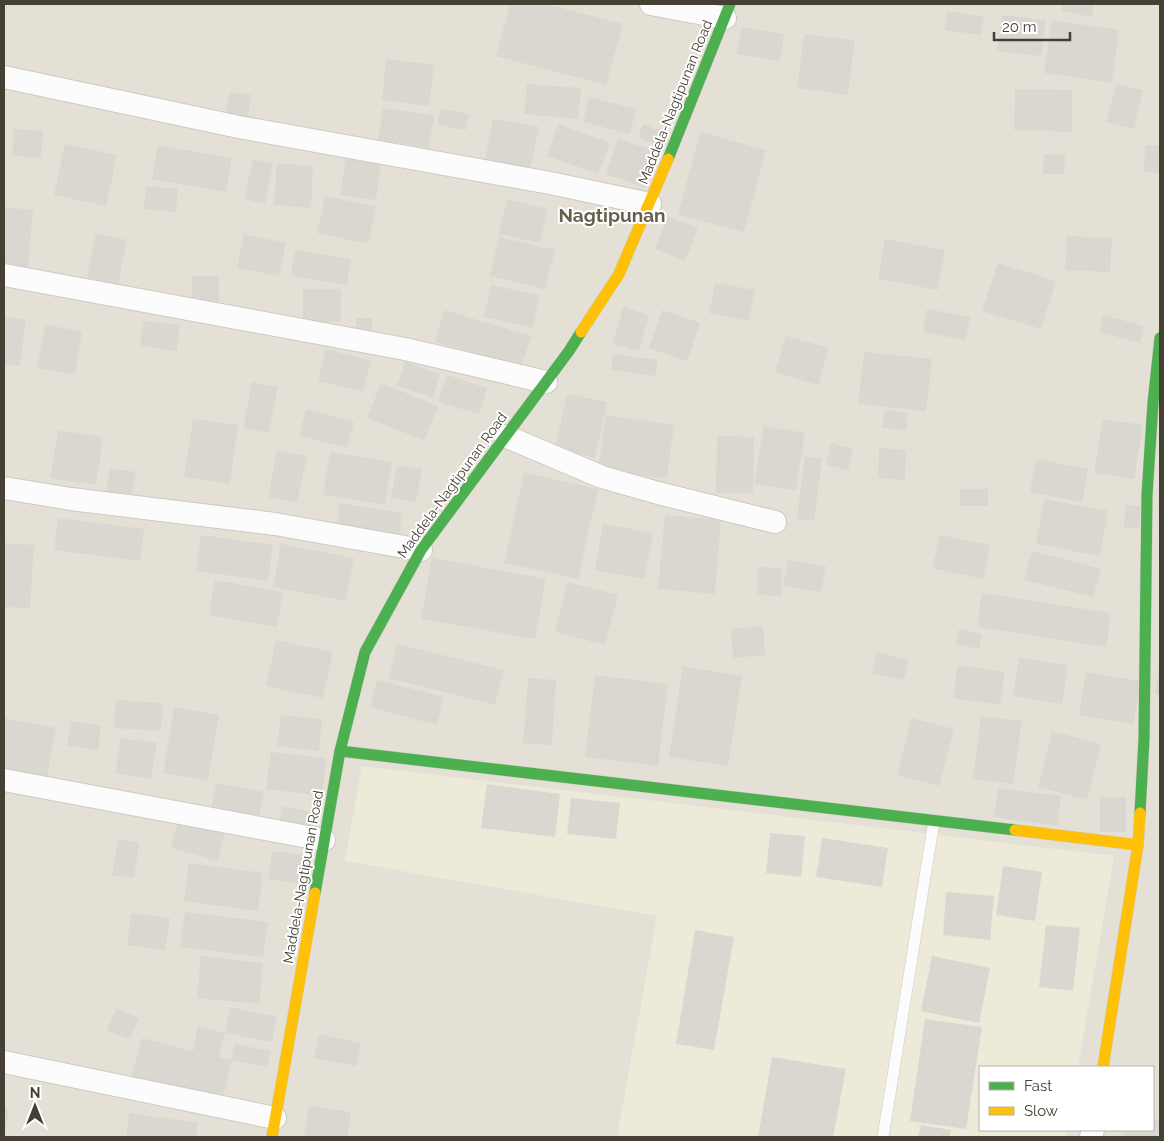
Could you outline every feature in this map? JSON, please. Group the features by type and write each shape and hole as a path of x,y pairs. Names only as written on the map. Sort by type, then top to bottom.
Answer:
{"street":[{"path":"651,4 728,11"},
{"name":"Maddela-Nagtipunan Road","path":"274,1127 340,751 365,652 421,550 569,351 619,274 650,204 728,11"},
{"path":"4,77 239,127 532,180 650,204"},
{"path":"4,274 405,349 546,382"},
{"path":"1103,1066 1138,845 1144,738 1147,495 1153,403 1160,338"},
{"path":"505,436 602,477 775,522"},
{"path":"4,488 71,499 275,524 421,550"},
{"path":"340,751 1138,845"},
{"path":"4,780 324,840"},
{"path":"4,1062 274,1127"}],"lane":[{"path":"883,1137 934,820"}],"shaded area":[{"path":"4,4 1160,4 1160,1137 4,1137"},
{"path":"362,766 1114,856 1078,1066 979,1066 979,1131 1067,1131 1066,1137 617,1137 657,916 345,861"}],"building":[{"path":"510,4 546,4 623,24 606,85 496,56"},
{"path":"1062,4 1094,4 1092,17 1061,11"},
{"path":"947,11 984,17 981,35 945,30"},
{"path":"1002,15 1046,20 1041,56 997,51"},
{"path":"1052,20 1119,30 1112,83 1044,73"},
{"path":"742,27 784,34 780,61 737,54"},
{"path":"804,34 855,40 848,95 797,88"},
{"path":"386,59 434,65 429,106 382,100"},
{"path":"527,84 581,88 578,119 524,114"},
{"path":"1116,84 1143,90 1134,129 1106,122"},
{"path":"1015,89 1072,90 1072,132 1014,130"},
{"path":"230,92 252,95 247,121 225,117"},
{"path":"589,97 636,109 630,134 583,122"},
{"path":"383,108 434,115 429,148 378,140"},
{"path":"440,108 469,114 466,130 438,125"},
{"path":"493,119 539,127 530,171 484,163"},
{"path":"558,124 610,143 598,174 547,156"},
{"path":"643,124 664,132 658,146 638,137"},
{"path":"14,129 43,131 41,158 12,156"},
{"path":"700,132 766,150 744,232 678,215"},
{"path":"618,139 659,152 646,188 606,174"},
{"path":"65,144 117,155 106,206 54,195"},
{"path":"158,145 232,158 226,192 152,179"},
{"path":"1145,145 1160,146 1160,173 1144,172"},
{"path":"1044,154 1065,155 1064,174 1043,174"},
{"path":"346,156 381,161 376,200 340,195"},
{"path":"253,159 273,164 265,204 244,199"},
{"path":"277,163 313,166 311,208 274,205"},
{"path":"146,186 178,189 176,212 144,209"},
{"path":"325,196 376,207 368,244 317,233"},
{"path":"507,199 548,209 540,243 499,234"},
{"path":"4,207 33,210 28,267 4,265"},
{"path":"668,216 698,228 685,261 655,249"},
{"path":"96,234 127,240 118,284 87,277"},
{"path":"244,234 286,243 279,276 237,268"},
{"path":"1067,236 1112,238 1110,272 1065,270"},
{"path":"499,237 555,250 545,289 490,276"},
{"path":"885,239 945,250 938,290 878,279"},
{"path":"295,250 351,259 347,285 291,276"},
{"path":"998,263 1056,281 1041,329 982,311"},
{"path":"192,276 219,276 219,302 192,302"},
{"path":"715,283 755,290 749,321 709,313"},
{"path":"491,285 540,295 533,328 484,317"},
{"path":"303,289 341,289 341,322 303,321"},
{"path":"623,307 649,315 639,351 613,344"},
{"path":"927,309 970,317 966,340 923,332"},
{"path":"444,310 532,336 521,366 435,342"},
{"path":"662,310 700,323 687,361 649,348"},
{"path":"1103,315 1144,326 1140,343 1099,332"},
{"path":"4,317 26,320 20,366 4,364"},
{"path":"356,318 372,318 372,336 356,336"},
{"path":"143,321 180,325 177,351 140,346"},
{"path":"45,325 82,331 75,375 37,368"},
{"path":"786,336 829,348 818,385 775,372"},
{"path":"326,349 371,361 363,392 318,381"},
{"path":"864,352 932,359 926,411 858,404"},
{"path":"613,354 658,360 655,376 611,370"},
{"path":"405,362 440,374 433,398 397,386"},
{"path":"447,375 487,388 479,414 438,402"},
{"path":"252,382 278,387 269,433 243,428"},
{"path":"381,383 438,406 424,440 367,418"},
{"path":"567,394 607,402 595,458 555,449"},
{"path":"306,409 354,422 347,448 299,436"},
{"path":"885,410 908,412 906,430 882,428"},
{"path":"606,415 674,425 667,479 598,469"},
{"path":"193,419 238,425 230,484 184,477"},
{"path":"1103,419 1143,425 1134,479 1094,473"},
{"path":"764,426 805,433 796,490 754,484"},
{"path":"58,430 103,437 96,485 50,478"},
{"path":"717,436 754,437 753,493 716,493"},
{"path":"831,443 853,449 848,470 826,465"},
{"path":"879,448 906,450 905,480 878,478"},
{"path":"277,450 307,456 297,503 268,497"},
{"path":"330,452 392,462 385,505 323,495"},
{"path":"805,456 822,459 814,521 797,519"},
{"path":"1036,459 1088,469 1082,502 1030,492"},
{"path":"397,465 422,469 416,502 391,498"},
{"path":"110,468 136,472 131,496 106,492"},
{"path":"524,473 598,489 578,579 504,563"},
{"path":"960,489 988,489 988,506 960,506"},
{"path":"1044,499 1108,511 1100,556 1036,544"},
{"path":"339,503 402,513 399,537 337,527"},
{"path":"1125,505 1140,506 1139,528 1124,527"},
{"path":"665,515 721,520 715,594 658,589"},
{"path":"58,518 144,529 140,561 54,550"},
{"path":"603,524 653,533 644,579 595,570"},
{"path":"201,535 273,545 268,581 196,571"},
{"path":"940,535 990,545 983,579 932,568"},
{"path":"4,543 34,545 30,608 4,607"},
{"path":"281,544 354,558 346,601 273,587"},
{"path":"1032,551 1101,569 1093,597 1024,580"},
{"path":"432,558 546,579 535,639 421,619"},
{"path":"788,560 826,566 821,592 783,586"},
{"path":"758,567 782,568 781,596 757,595"},
{"path":"215,580 283,592 277,627 209,615"},
{"path":"568,582 618,595 605,645 555,632"},
{"path":"982,593 1111,613 1106,647 977,627"},
{"path":"763,626 765,655 733,658 731,629"},
{"path":"959,629 982,634 979,649 956,644"},
{"path":"276,640 333,652 323,698 266,686"},
{"path":"397,644 504,670 495,705 389,678"},
{"path":"877,652 909,660 904,680 872,673"},
{"path":"1019,658 1068,665 1062,704 1013,696"},
{"path":"958,665 1005,672 1000,705 953,698"},
{"path":"683,666 742,676 728,766 669,757"},
{"path":"1160,668 1160,695 1155,694"},
{"path":"1086,672 1141,681 1133,724 1079,715"},
{"path":"595,675 668,684 658,766 585,757"},
{"path":"528,678 556,680 552,745 523,743"},
{"path":"377,680 444,697 437,725 370,707"},
{"path":"116,700 163,703 161,731 114,728"},
{"path":"174,707 219,715 208,780 163,773"},
{"path":"281,715 322,719 319,751 277,746"},
{"path":"981,716 1022,721 1013,784 973,779"},
{"path":"4,718 56,728 47,777 4,769"},
{"path":"912,718 954,729 939,786 897,775"},
{"path":"71,721 101,726 98,750 67,746"},
{"path":"1052,731 1101,744 1087,800 1038,787"},
{"path":"121,738 157,743 151,779 115,773"},
{"path":"271,752 326,758 322,796 266,789"},
{"path":"216,783 264,792 258,823 210,814"},
{"path":"487,784 560,794 555,837 481,828"},
{"path":"998,788 1061,796 1057,826 994,817"},
{"path":"1100,797 1126,797 1126,832 1100,832"},
{"path":"571,798 620,803 616,839 567,834"},
{"path":"283,806 320,814 316,834 278,826"},
{"path":"178,821 225,834 218,861 171,848"},
{"path":"770,833 805,836 801,877 766,873"},
{"path":"822,838 888,848 882,887 816,877"},
{"path":"118,839 139,843 134,878 112,875"},
{"path":"272,851 312,856 308,885 268,879"},
{"path":"189,863 263,873 258,911 184,901"},
{"path":"1003,866 1042,872 1035,921 996,915"},
{"path":"946,892 994,896 990,940 943,935"},
{"path":"185,912 268,922 263,957 180,947"},
{"path":"131,913 170,918 165,950 127,945"},
{"path":"1046,925 1080,928 1073,991 1039,987"},
{"path":"695,930 734,937 714,1050 676,1044"},
{"path":"201,956 263,963 259,1004 197,998"},
{"path":"932,956 990,968 979,1023 921,1011"},
{"path":"230,1007 277,1017 272,1042 225,1033"},
{"path":"116,1009 139,1018 130,1039 107,1031"},
{"path":"925,1019 982,1027 966,1129 910,1121"},
{"path":"198,1026 225,1033 219,1057 232,1060 221,1102 131,1079 142,1038 193,1051"},
{"path":"319,1034 361,1043 356,1066 314,1058"},
{"path":"234,1044 271,1051 267,1067 231,1060"},
{"path":"772,1057 846,1069 833,1137 758,1137"},
{"path":"309,1105 351,1112 347,1137 304,1137"},
{"path":"4,1108 9,1109 5,1132 4,1131"},
{"path":"129,1113 198,1123 196,1137 126,1137"},
{"path":"1154,1119 1160,1120 1160,1137 1123,1137 1124,1131 1154,1131"},
{"path":"921,1125 951,1130 949,1137 918,1137"}],"traffic: fast":[{"path":"668,159 730,4"},
{"path":"315,893 340,751 365,652 421,550 569,351 581,332"},
{"path":"1140,813 1144,739 1147,495 1153,403 1160,338"},
{"path":"340,751 1015,830"}],"traffic: slow":[{"path":"581,332 619,274 668,159"},
{"path":"1103,1066 1138,845 1140,813"},
{"path":"1015,830 1138,845"},
{"path":"272,1137 315,893"}],"district":[{"name":"Nagtipunan","path":"612,215"}]}
